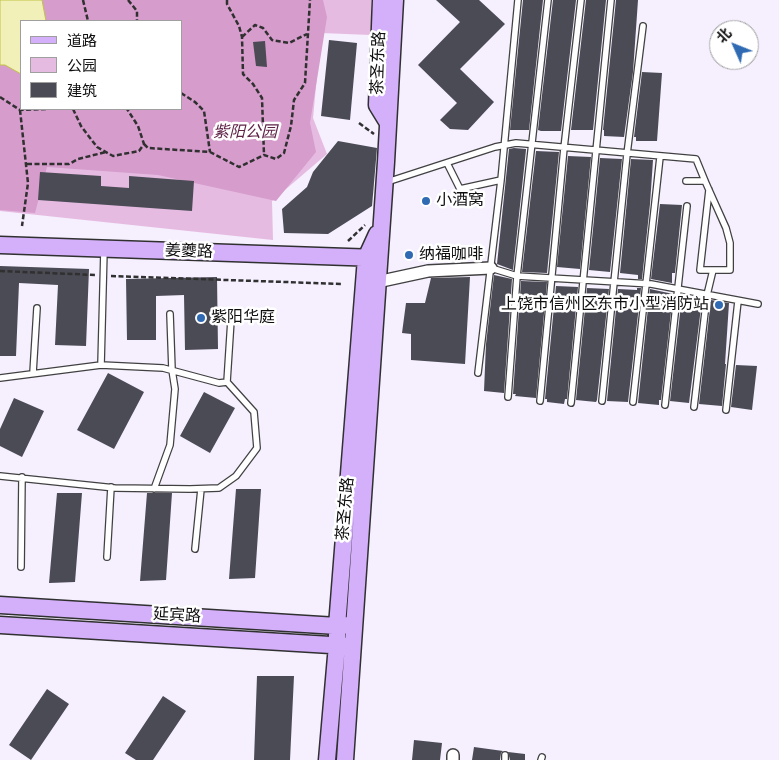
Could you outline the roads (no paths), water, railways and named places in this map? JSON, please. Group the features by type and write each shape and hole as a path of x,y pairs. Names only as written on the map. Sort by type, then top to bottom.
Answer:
{"main road":[{"name":"茶圣东路","path":"382,0 377,105 388,123"},
{"name":"茶圣东路","path":"344,760 345,645 336,626 372,258 382,222 395,0"},
{"name":"姜夔路","path":"0,245 372,258"},
{"name":"茶圣东路","path":"327,760 345,645 355,624 377,282 372,258"},
{"name":"延宾路","path":"0,605 336,626 355,624"},
{"name":"延宾路","path":"0,625 345,645"}],"street":[{"path":"377,282 428,270 491,268"}],"lane":[{"path":"478,373 501,180 518,0"},
{"path":"508,397 517,276 548,0"},
{"path":"540,401 564,148 581,0"},
{"path":"571,403 611,0"},
{"path":"602,402 627,154 643,26"},
{"path":"385,182 504,145 516,143 696,159 726,228 730,243 730,270 700,270 709,190"},
{"path":"633,402 660,157"},
{"path":"447,163 460,189 501,180"},
{"path":"686,181 705,181"},
{"path":"665,405 687,206"},
{"path":"101,365 104,249"},
{"path":"491,268 517,276 645,284 758,304"},
{"path":"694,407 707,295 714,270"},
{"path":"726,410 738,301"},
{"path":"33,373 38,308"},
{"path":"154,489 170,445 175,389 172,370 170,314"},
{"path":"0,476 111,487 154,489 219,488 236,476 257,448 254,412 227,382 231,320"},
{"path":"0,378 101,365 163,368 219,383 227,382"},
{"path":"21,568 22,477"},
{"path":"107,557 111,487"},
{"path":"195,549 201,489"}],"place":[{"name":"小酒窝","path":"426,201"},
{"name":"纳福咖啡","path":"409,255"},
{"name":"上饶市信州区东市小型消防站","path":"719,305"},
{"name":"紫阳华庭","path":"201,318"}],"park label":[{"name":"紫阳公园","path":"245,133"}]}
